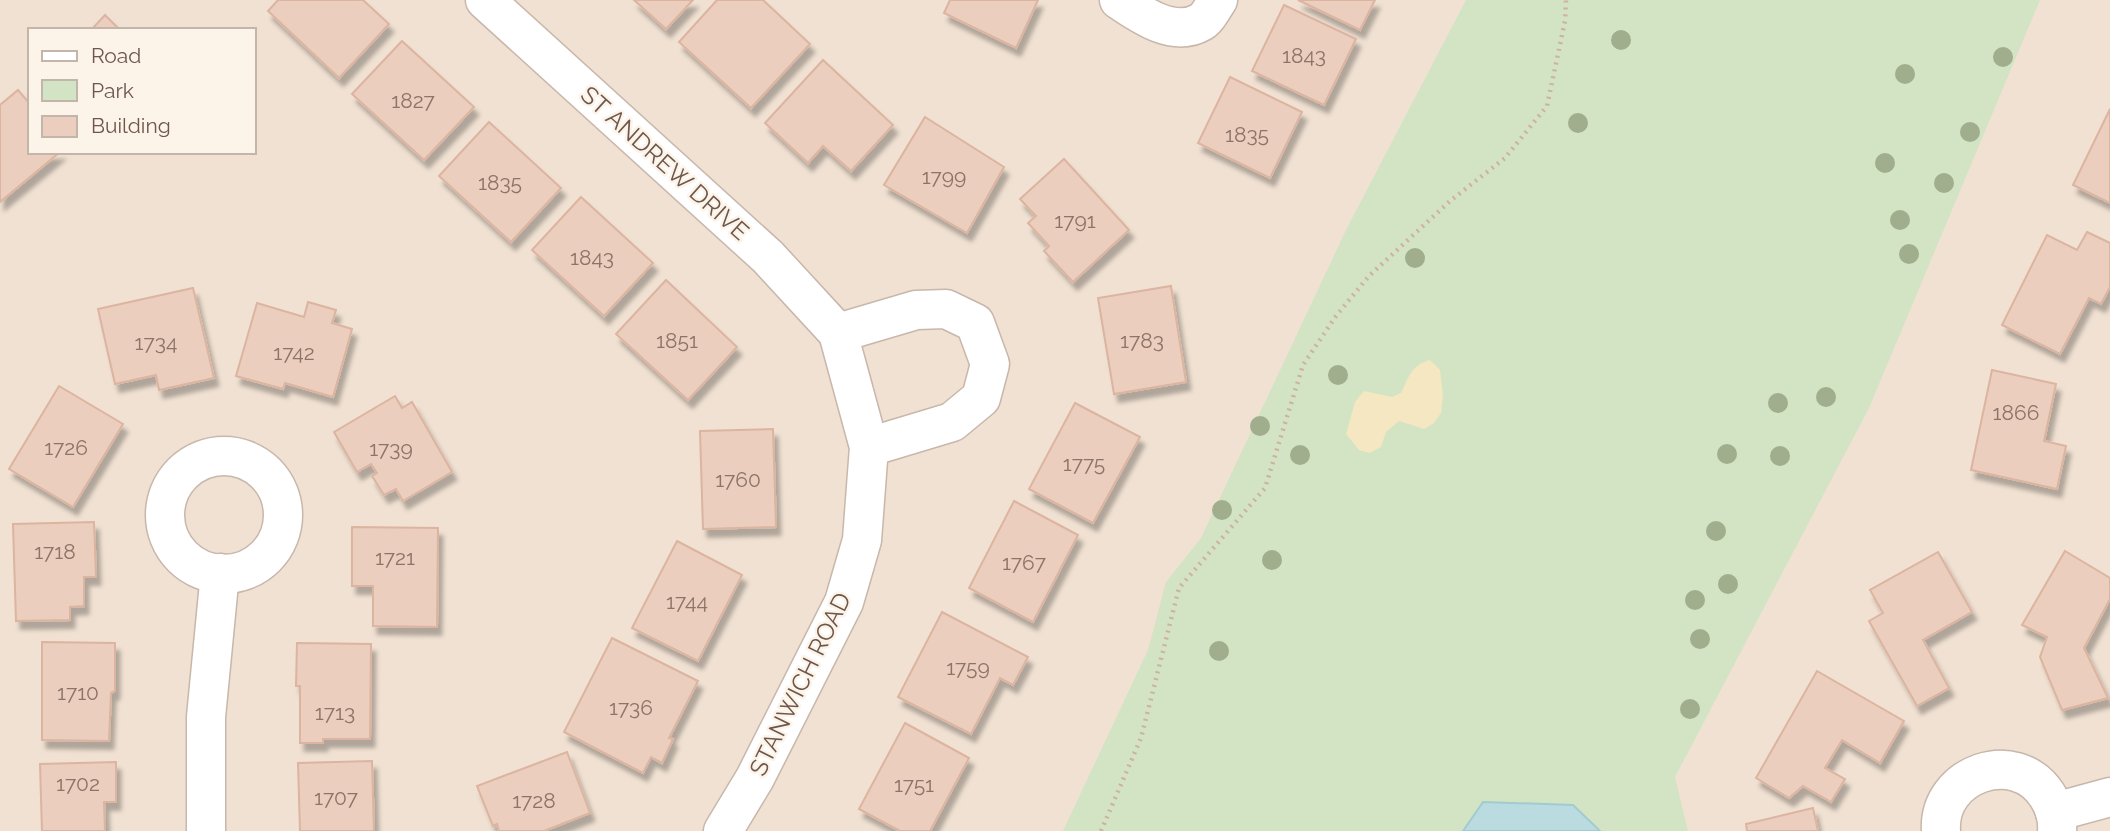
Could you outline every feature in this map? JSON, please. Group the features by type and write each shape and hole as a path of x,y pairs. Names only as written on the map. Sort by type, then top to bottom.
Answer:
{"street":[{"name":"ST ANDREW DRIVE","path":"485,0 768,257 838,333"},
{"path":"1119,0 1141,15 1170,27 1187,27 1203,22 1218,0"},
{"path":"838,333 916,310 946,309 975,323 990,364 981,398 952,422 869,447"},
{"name":"STANWICH ROAD","path":"723,831 755,778 844,602 862,540 869,447 838,333"},
{"path":"206,831 206,717 220,573"},
{"path":"1941,831 1946,802 1957,787 1972,775 1991,769 2010,770 2028,776 2043,789 2054,805 2056,822 2110,797"}],"path":[{"path":"1101,831 1141,738 1179,588 1265,488 1303,365 1336,316 1369,276 1450,201 1505,158 1547,106 1565,21 1566,0"}],"shaded area":[{"path":"0,0 2110,0 2110,831 0,831"}],"green space":[{"path":"1466,0 2040,0 1869,408 1675,777 1688,831 1063,831 1148,650 1166,582 1201,538 1347,228"}],"sand":[{"path":"1430,360 1440,370 1443,395 1441,413 1434,423 1424,429 1399,421 1386,432 1381,447 1370,453 1359,450 1346,434 1355,402 1364,391 1392,397 1401,393 1415,368"}],"water":[{"path":"1483,802 1573,805 1600,831 1463,831"}],"building":[{"path":"278,0 363,0 389,24 339,78 268,11"},
{"path":"634,0 693,0 666,29"},
{"path":"717,0 763,0 810,44 751,108 679,42"},
{"path":"950,0 1038,0 1016,48 944,13"},
{"path":"1298,0 1375,0 1360,30"},
{"path":"1284,5 1356,39 1324,105 1252,71"},
{"path":"105,15 118,28 93,28"},
{"path":"402,41 474,107 424,160 352,94"},
{"path":"823,60 893,125 851,171 823,146 808,163 765,123"},
{"path":"1230,77 1302,112 1270,178 1198,143"},
{"path":"18,90 28,102 28,154 58,154 0,202 0,105"},
{"path":"2110,109 2110,203 2073,185"},
{"path":"925,117 1004,167 967,233 884,185"},
{"path":"489,122 561,188 511,242 439,176"},
{"path":"1064,159 1129,230 1073,282 1044,251 1049,246 1028,223 1036,216 1020,199"},
{"path":"581,197 653,263 604,316 532,250"},
{"path":"2087,232 2110,243 2110,287 2101,304 2089,298 2060,354 2002,325 2047,235 2077,250"},
{"path":"666,280 737,347 688,400 616,334"},
{"path":"1171,286 1186,382 1114,394 1098,298"},
{"path":"193,288 214,378 159,390 156,375 115,384 98,309"},
{"path":"308,302 336,310 332,323 352,329 333,397 285,383 283,389 236,376 257,303 304,317"},
{"path":"1992,370 2056,384 2044,441 2066,446 2057,489 1971,470"},
{"path":"59,386 123,424 73,507 9,469"},
{"path":"395,396 402,408 412,402 452,472 403,501 396,489 384,495 372,476 377,473 371,464 357,472 334,432"},
{"path":"1075,403 1140,437 1093,523 1029,489"},
{"path":"773,429 776,527 703,529 700,431"},
{"path":"1014,501 1078,535 1033,622 969,588"},
{"path":"94,522 96,577 84,577 84,606 70,607 70,620 16,621 13,524"},
{"path":"352,527 438,528 437,627 373,626 373,586 352,586"},
{"path":"677,541 742,575 698,661 632,628"},
{"path":"2065,551 2110,578 2110,599 2084,648 2108,698 2062,710 2040,657 2047,637 2022,625"},
{"path":"1938,552 1972,612 1923,640 1949,688 1917,706 1869,621 1883,613 1870,590"},
{"path":"942,612 1028,657 1013,685 1000,678 971,734 898,697"},
{"path":"612,638 698,681 669,738 673,739 662,763 651,757 643,773 564,732"},
{"path":"42,642 115,643 115,691 111,693 109,741 42,740"},
{"path":"297,643 371,644 370,739 323,739 323,743 300,743 300,686 296,686"},
{"path":"1817,671 1904,721 1880,763 1842,740 1825,768 1845,779 1831,802 1803,786 1789,798 1756,778"},
{"path":"905,723 969,758 930,831 900,831 859,809"},
{"path":"567,752 590,813 544,831 499,831 497,824 493,826 477,786"},
{"path":"372,761 374,831 300,831 298,763"},
{"path":"116,762 116,802 104,802 105,831 42,831 40,764"},
{"path":"1813,808 1818,831 1747,831 1746,824"}]}
